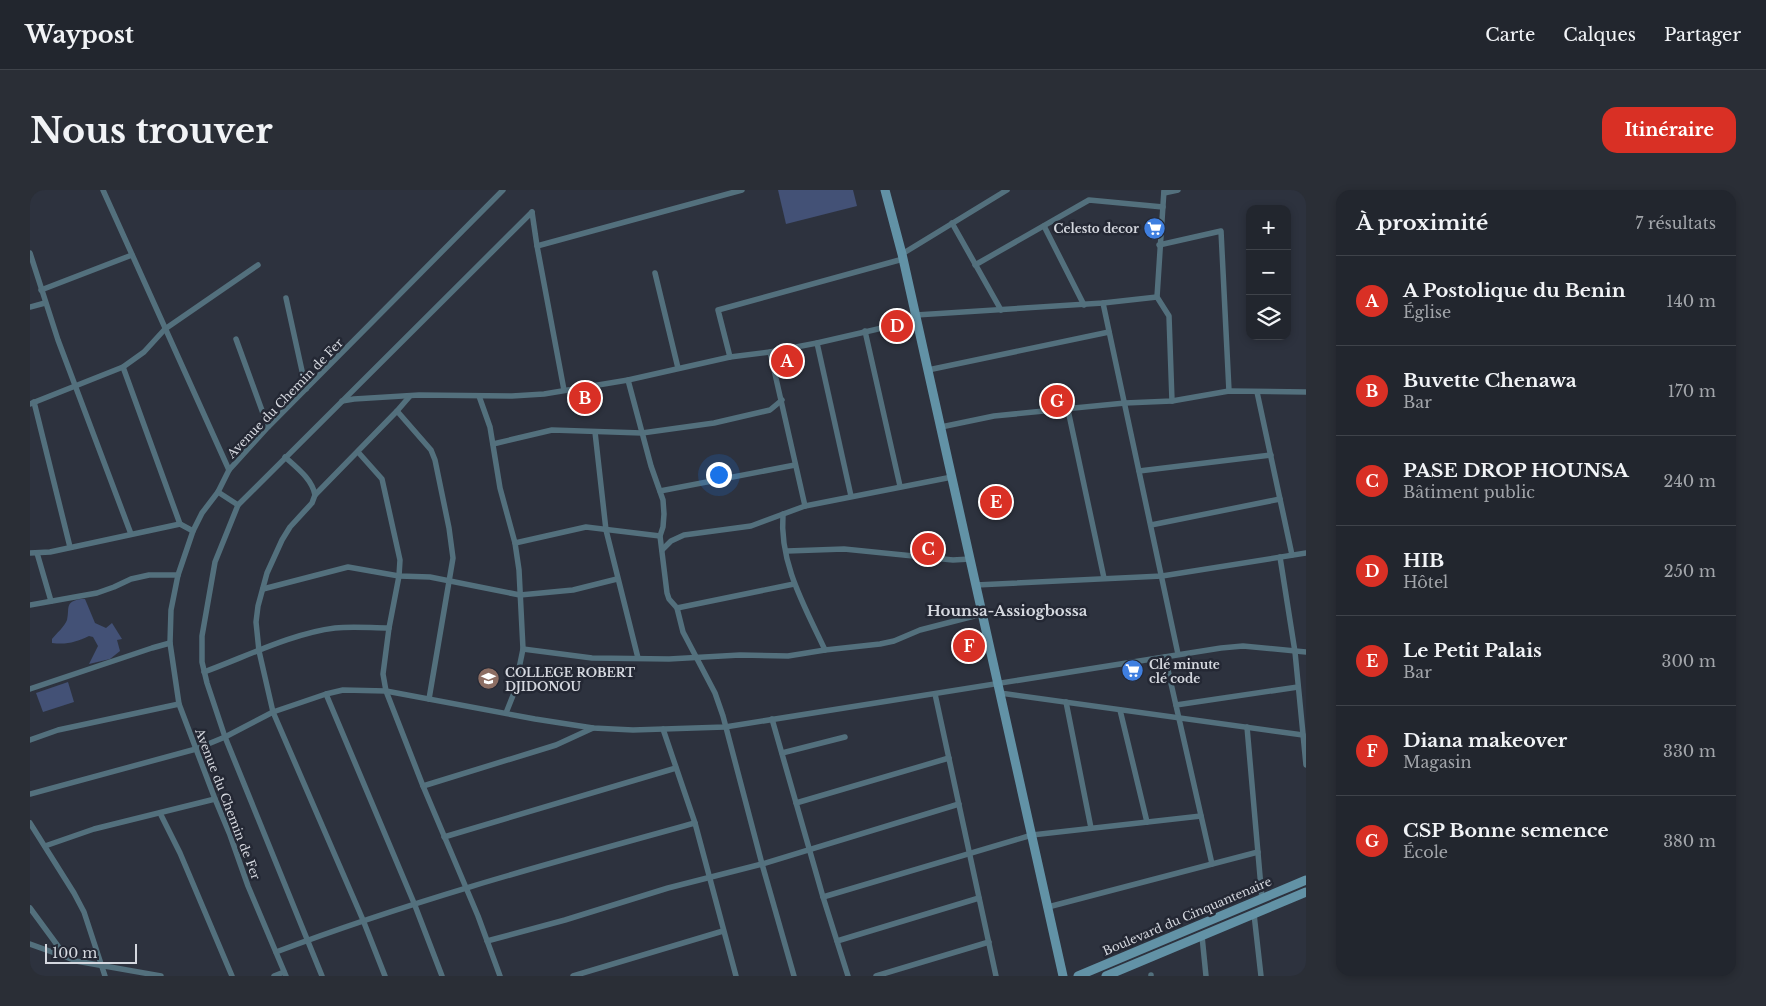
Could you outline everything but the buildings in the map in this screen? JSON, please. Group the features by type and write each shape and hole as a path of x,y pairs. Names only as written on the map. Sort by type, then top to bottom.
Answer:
{"street":[{"path":"103,190 229,470"},
{"name":"Avenue du Chemin de Fer","path":"285,974 248,886 179,704 170,643 171,610 178,575 193,530 218,492 229,470 268,427 503,190"},
{"path":"564,390 537,246 742,190"},
{"path":"885,190 903,257 1063,976"},
{"path":"730,358 718,310 903,257 952,223 1006,190"},
{"path":"1172,401 1169,316 1157,297 1164,192 1178,190"},
{"path":"975,265 1090,200 1163,207"},
{"name":"Avenue du Chemin de Fer","path":"322,976 225,737 204,672 202,636 215,562 238,505 532,212 537,246"},
{"path":"952,223 1001,310"},
{"path":"1044,226 1084,305"},
{"path":"1159,245 1221,230 1229,392"},
{"path":"30,253 75,386 131,534"},
{"path":"41,290 132,255"},
{"path":"70,547 32,403 123,367 140,355 166,329 258,265"},
{"path":"655,273 678,368"},
{"path":"342,401 410,396 512,396 544,394 628,380 678,368 817,343 916,318 1084,305 1157,297"},
{"path":"286,298 306,389"},
{"path":"30,307 45,302"},
{"path":"1103,303 1178,654"},
{"path":"865,331 900,486"},
{"path":"928,370 1109,332"},
{"path":"236,339 268,427"},
{"path":"817,343 851,496"},
{"path":"770,352 805,506"},
{"path":"123,367 180,524"},
{"path":"628,380 651,466 660,491 664,514 660,536 667,593 669,599 677,608 684,632 715,693 794,976"},
{"path":"941,427 994,416 1125,403 1172,401 1229,392 1306,392"},
{"path":"1257,392 1292,555"},
{"path":"385,976 363,920 273,712 259,651 256,622 258,606 267,573 290,527 312,503 315,495 410,396"},
{"path":"479,396 490,427 500,488 515,543 520,594 524,649 514,692 506,713"},
{"path":"493,444 552,430 642,433 714,423 770,410 782,400"},
{"path":"1068,410 1104,578"},
{"path":"397,411 431,450 435,460 453,558 429,698"},
{"path":"595,432 606,530 638,658"},
{"path":"358,452 382,479 400,560 383,674 386,691 500,976"},
{"path":"1139,471 1271,455"},
{"path":"285,458 306,477 315,495"},
{"path":"660,491 795,466"},
{"path":"662,550 671,541 684,535 751,526 805,506 952,477"},
{"path":"218,492 238,505"},
{"path":"1151,525 1280,499"},
{"path":"783,514 783,532 789,570 825,650"},
{"path":"51,601 32,552 70,547 180,524 193,530"},
{"path":"515,543 572,529 592,527 660,536"},
{"path":"787,552 844,549 945,559 970,559"},
{"path":"976,585 1162,576 1306,553"},
{"path":"1280,558 1295,652 1306,765"},
{"path":"263,589 348,567 399,576 430,577 520,594 573,590 618,579"},
{"path":"30,605 97,593 131,579 149,575 178,575"},
{"path":"677,608 794,584"},
{"path":"524,649 592,658 668,659 788,656 894,641 920,630 982,614"},
{"path":"204,672 275,644 334,628 389,628"},
{"path":"30,688 170,643"},
{"path":"30,794 196,749 225,737 273,712 343,690 386,691 593,728 662,729 725,727 935,694 999,689 1178,654 1243,646 1306,652"},
{"path":"1165,656 1212,864"},
{"path":"1176,705 1298,687"},
{"path":"999,689 1066,702 1303,735"},
{"path":"326,694 414,903 442,976"},
{"path":"935,694 996,976"},
{"path":"1066,702 1091,828"},
{"path":"30,740 58,730 179,704"},
{"path":"1120,710 1147,822"},
{"path":"772,719 823,897 848,976"},
{"path":"1247,727 1262,899"},
{"path":"423,786 556,745 593,728"},
{"path":"662,729 694,823 736,976"},
{"path":"782,753 845,737"},
{"path":"796,803 949,758"},
{"path":"444,837 676,768"},
{"path":"45,846 94,829 215,799"},
{"path":"487,941 565,920 668,888 762,864 959,804"},
{"path":"160,813 180,853 232,976"},
{"path":"823,897 1032,835 1201,816"},
{"path":"30,823 84,912 104,976"},
{"path":"276,952 414,903 694,823"},
{"path":"1048,907 1258,852"},
{"name":"Boulevard du Cinquantenaire","path":"1078,976 1306,880"},
{"name":"Boulevard du Cinquantenaire","path":"1106,976 1306,892"},
{"path":"837,941 979,898"},
{"path":"30,908 34,920 66,957"},
{"path":"1254,914 1261,976"},
{"path":"573,976 723,931"},
{"path":"1202,936 1206,976"},
{"path":"876,976 989,942"},
{"path":"30,944 76,961 161,976"},
{"path":"274,976 285,974"}],"shaded area":[{"path":"778,190 853,190 857,206 786,224"},
{"path":"85,599 95,623 106,628 112,623 122,639 117,640 120,651 110,659 89,664 98,646 93,637 89,636 67,643 52,643 52,639 67,620 70,604"},
{"path":"68,682 74,702 43,712 36,693"}],"place":[{"name":"Celesto decor","path":"1155,228"},
{"name":"HIB","path":"897,326"},
{"name":"A Postolique du Benin","path":"787,361"},
{"name":"Buvette Chenawa","path":"585,398"},
{"name":"CSP Bonne semence","path":"1057,401"},
{"name":"Le Petit Palais","path":"996,502"},
{"name":"PASE DROP HOUNSA","path":"928,549"},
{"name":"Diana makeover","path":"969,646"},
{"name":"Clé minute clé code","path":"1133,671"},
{"name":"COLLEGE ROBERT DJIDONOU","path":"489,679"}],"district":[{"name":"Hounsa-Assiogbossa","path":"1007,610"}]}
